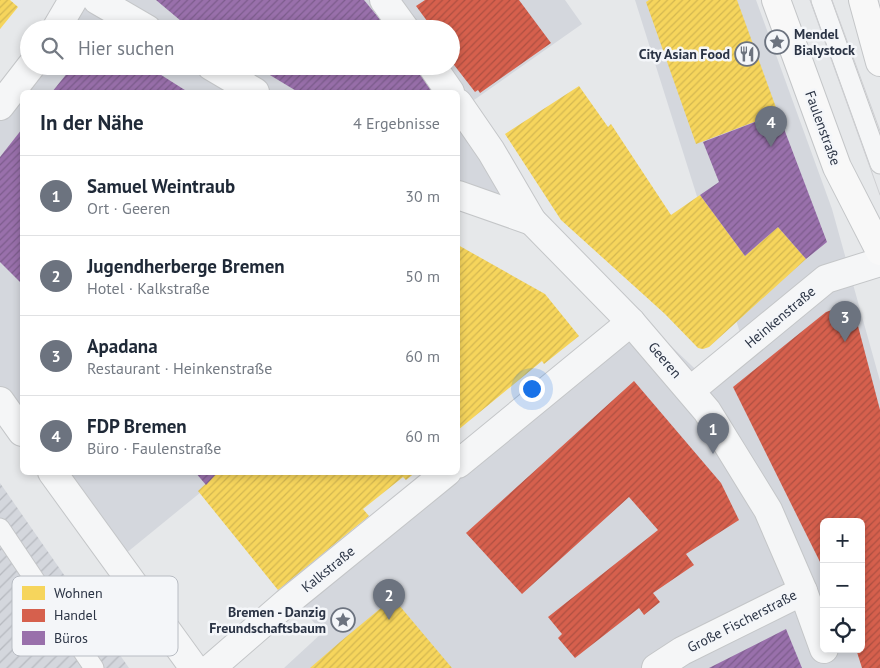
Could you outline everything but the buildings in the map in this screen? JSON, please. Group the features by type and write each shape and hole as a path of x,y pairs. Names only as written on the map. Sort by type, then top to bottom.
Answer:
{"main road":[{"name":"Faulenstraße","path":"776,0 837,167 880,251"},
{"path":"863,0 880,62"}],"street":[{"path":"62,20 74,0"},
{"path":"97,0 131,20"},
{"path":"384,0 398,20"},
{"path":"0,106 24,75"},
{"path":"226,75 252,90"},
{"path":"438,75 449,90"},
{"name":"Geeren","path":"460,106 491,151 532,221 630,322 691,390 707,411 768,510 803,591 820,638"},
{"path":"460,196 532,221"},
{"name":"Heinkenstraße","path":"691,390 826,279 880,262"},
{"path":"460,462 630,322"},
{"path":"0,401 20,429"},
{"path":"54,475 127,576"},
{"name":"Kalkstraße","path":"211,668 301,591 443,475"},
{"name":"Große Fischerstraße","path":"656,668 682,651 803,591"},
{"path":"178,646 194,668"},
{"name":"Geeren","path":"825,653 831,668"}],"lane":[{"path":"821,0 880,164"},
{"path":"0,528 32,576"},
{"path":"86,656 94,668"}],"shaded area":[{"path":"71,0 565,0 582,24 464,107 535,220 460,200 460,90 20,90 20,434 0,406 0,90 20,73 20,75 460,75 460,20 56,20"},
{"path":"635,0 756,0 832,209 880,381 880,668 284,668 323,632 280,586 424,475 460,475 460,470 635,312 710,383 748,358"},
{"path":"49,475 219,475 201,492 114,563"},
{"path":"0,483 65,576 12,576 12,656 121,656 129,668 0,668"}],"tram line":[{"path":"810,0 880,195"},
{"path":"832,0 880,131"}],"place":[{"name":"Mendel Bialystock","path":"777,42"},
{"name":"City Asian Food","path":"747,54"},
{"name":"FDP Bremen","path":"771,147"},
{"name":"Apadana","path":"845,342"},
{"name":"Samuel Weintraub","path":"713,454"},
{"name":"Bremen - Danzig Freundschaftsbaum","path":"343,620"},
{"name":"Jugendherberge Bremen","path":"389,620"}]}
